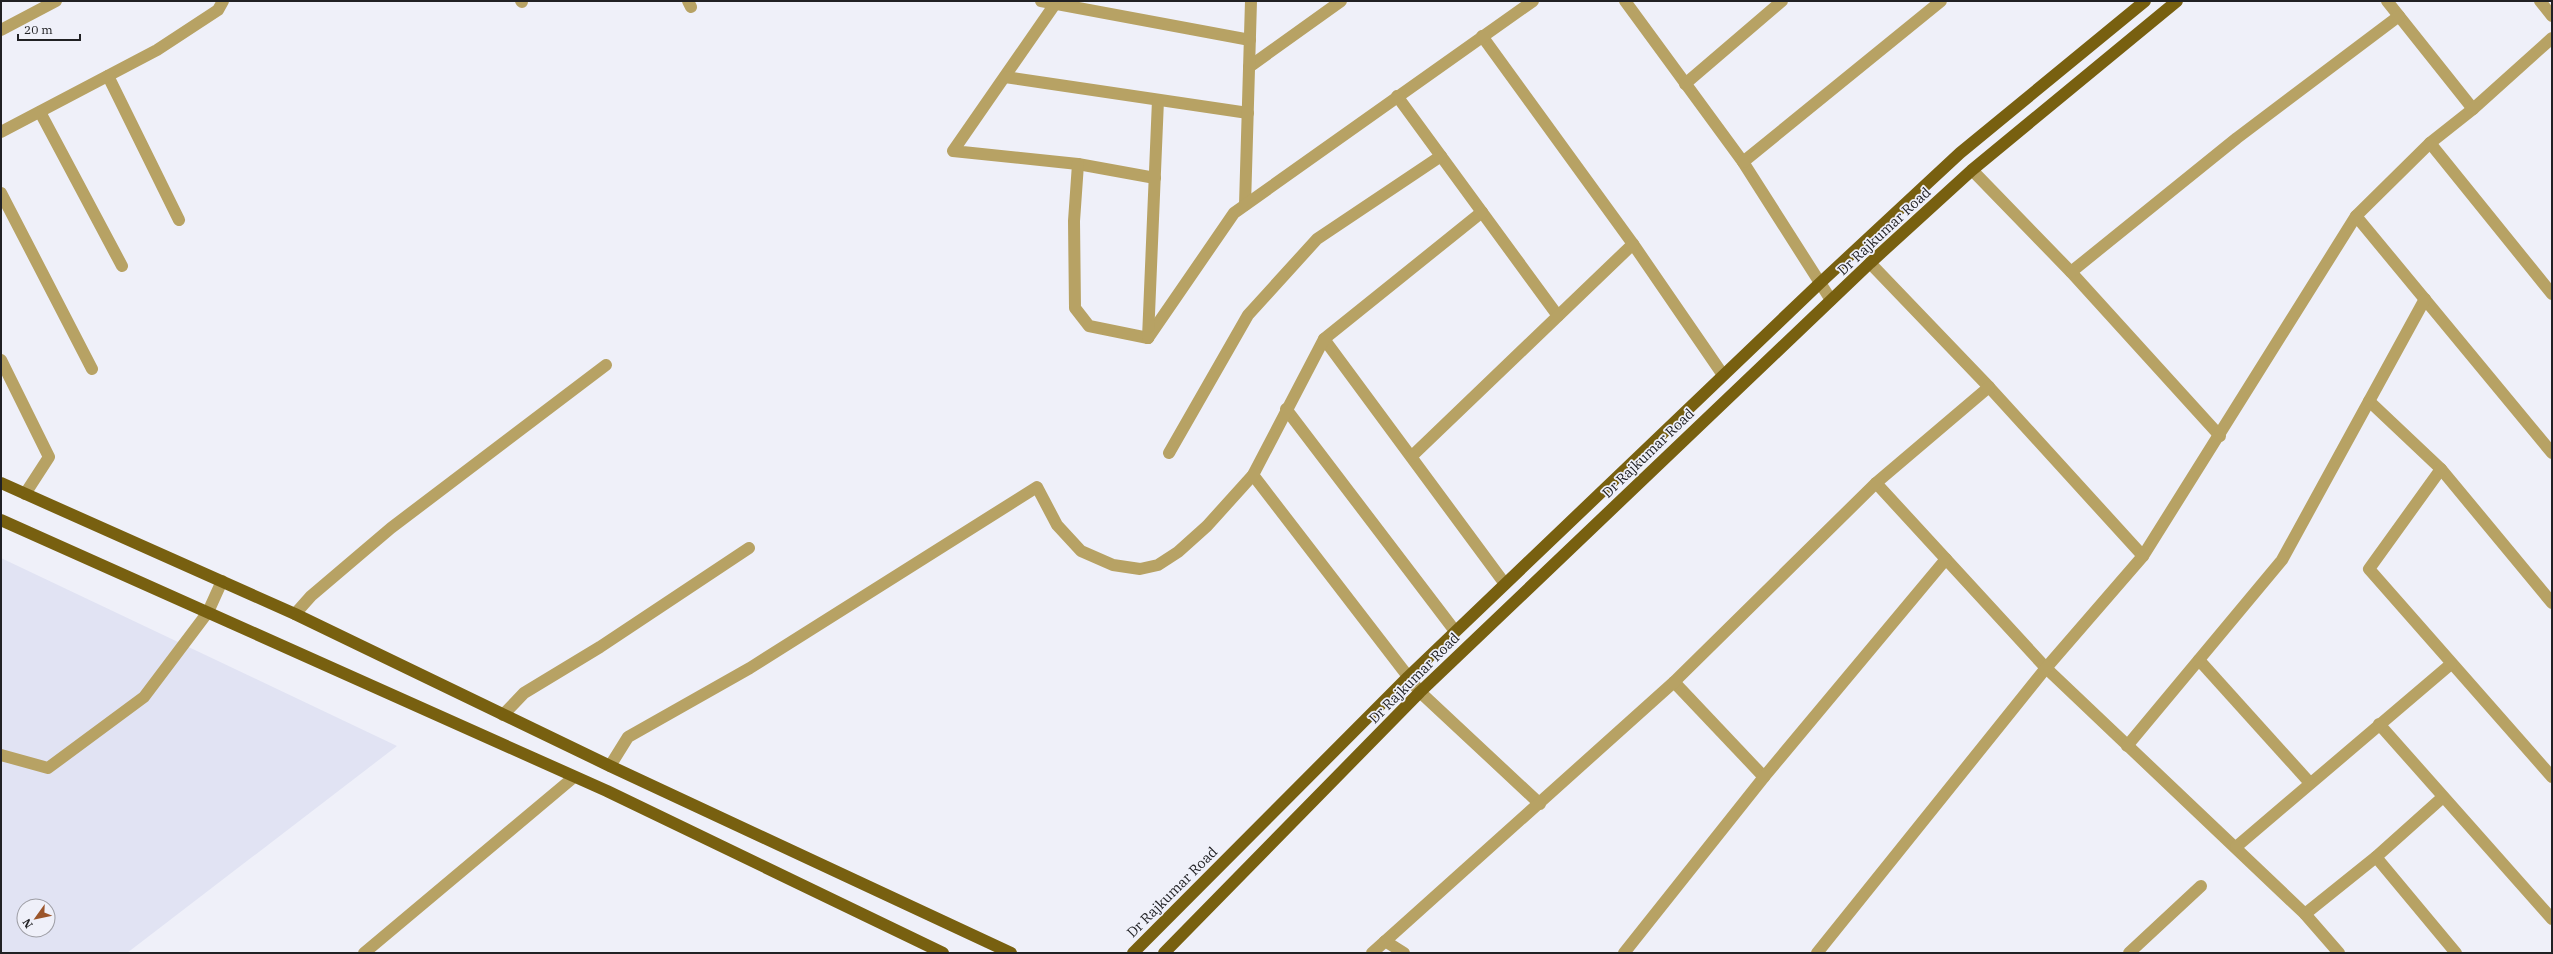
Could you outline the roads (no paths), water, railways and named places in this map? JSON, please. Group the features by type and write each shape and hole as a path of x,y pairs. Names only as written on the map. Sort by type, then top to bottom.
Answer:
{"main road":[{"name":"Dr Rajkumar Road","path":"1133,953 1408,676 1820,283 1960,153 2146,1"},
{"name":"Dr Rajkumar Road","path":"1164,953 1420,692 1870,263 1972,170 2171,3"},
{"path":"1,483 296,614 502,715 1011,953"},
{"path":"1,520 574,777 943,953"}],"street":[{"path":"1,30 56,1"},
{"path":"1,132 157,50 218,10 223,1"},
{"path":"1041,1 1250,40"},
{"path":"1245,205 1251,1"},
{"path":"1249,67 1341,1"},
{"path":"1148,338 1234,213 1533,1"},
{"path":"1625,1 1743,162 1831,300"},
{"path":"1685,84 1782,1"},
{"path":"1743,162 1941,1"},
{"path":"2387,1 2473,109"},
{"path":"2540,1 2552,16"},
{"path":"1055,4 953,151 1078,164 1155,178"},
{"path":"2071,272 2237,138 2399,16"},
{"path":"1482,36 1633,244 1723,376"},
{"path":"1817,953 2046,668 2143,556 2220,436 2356,216 2430,143 2473,109 2552,38"},
{"path":"108,76 179,220"},
{"path":"1005,77 1248,113"},
{"path":"1397,96 1558,316"},
{"path":"1148,338 1158,100"},
{"path":"40,112 122,266"},
{"path":"2430,143 2552,294"},
{"path":"1169,453 1248,315 1317,239 1441,156"},
{"path":"1078,164 1074,222 1075,308 1089,326 1148,338"},
{"path":"1972,170 2071,272 2220,436"},
{"path":"1,193 92,370"},
{"path":"610,766 628,737 750,668 1037,487 1057,525 1081,552 1113,565 1140,569 1158,565 1178,552 1207,526 1253,475 1286,409 1324,339 1482,212"},
{"path":"2356,216 2552,453"},
{"path":"1412,456 1633,244"},
{"path":"1870,263 2143,556"},
{"path":"2127,746 2282,560 2425,299"},
{"path":"1324,339 1412,456 1505,584"},
{"path":"1,360 49,457 26,494"},
{"path":"296,614 311,596 391,528 606,366"},
{"path":"1372,953 1540,804 1674,682 1876,484 1988,388"},
{"path":"2369,401 2441,469 2552,603"},
{"path":"1286,409 1455,631"},
{"path":"2441,469 2369,569 2552,777"},
{"path":"1253,475 1420,692 1540,804"},
{"path":"1876,484 2046,668 2305,914 2339,953"},
{"path":"502,715 524,693 600,647 749,548"},
{"path":"1624,953 1764,777 1946,559"},
{"path":"1,755 48,768 144,697 208,612 222,581"},
{"path":"2199,660 2310,783"},
{"path":"2236,847 2451,664"},
{"path":"1674,682 1764,777"},
{"path":"2379,724 2552,919"},
{"path":"364,953 574,777"},
{"path":"2305,914 2376,857 2443,797"},
{"path":"2376,857 2456,953"},
{"path":"2129,953 2201,886"},
{"path":"1385,941 1404,953"}]}
